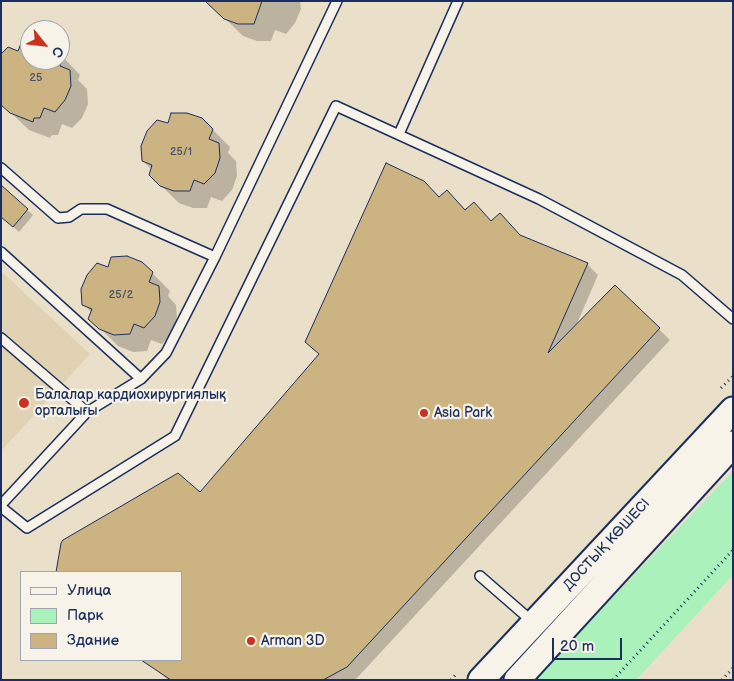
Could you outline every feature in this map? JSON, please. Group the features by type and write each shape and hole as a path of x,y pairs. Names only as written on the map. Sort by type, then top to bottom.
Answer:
{"street":[{"name":"ДОСТЫҚ КӨШЕСІ","path":"481,680 733,410"},
{"name":"ДОСТЫҚ КӨШЕСІ","path":"517,680 733,444"}],"lane":[{"path":"337,1 215,257 166,352 142,379 87,412 1,506 27,528 175,436 336,106 540,199 682,275 733,319"},
{"path":"399,134 458,1"},
{"path":"1,168 58,218 69,216 81,209 107,209 215,257"},
{"path":"1,252 142,379"},
{"path":"1,338 87,412"},
{"path":"480,576 534,623"}],"path":[{"path":"614,680 733,550"},
{"path":"722,680 733,668"}],"shaded area":[{"name":"Балалар кардиохирургиялық орталығы","path":"1,271 90,354 1,451"}],"green space":[{"path":"733,471 733,575 636,680 534,680"}],"building":[{"path":"205,1 262,1 254,24 238,24 224,19"},
{"path":"20,46 20,70 70,70 71,86 65,100 55,112 44,108 40,118 34,118 33,122 10,113 1,105 1,54 8,47 18,51"},
{"path":"171,113 187,113 202,118 213,129 209,139 219,143 220,158 215,173 204,184 194,180 190,191 174,191 160,186 149,175 152,165 142,161 141,146 147,131 157,120 168,123"},
{"name":"Asia Park","path":"386,163 424,181 439,197 447,190 465,210 474,202 491,221 500,213 520,235 588,263 548,353 615,285 660,328 347,667 323,680 171,680 142,661 182,661 182,571 56,571 61,543 63,540 178,473 200,492 319,354 305,342"},
{"path":"1,185 28,209 13,227 1,217"},
{"path":"127,256 142,262 153,272 149,282 159,286 160,302 155,316 144,328 134,324 130,334 114,335 99,329 88,319 92,309 82,305 81,289 87,275 97,263 108,267 111,257"}],"place":[{"name":"Балалар кардиохирургиялық орталығы","path":"24,403"},
{"name":"Asia Park","path":"424,413"},
{"name":"Arman 3D","path":"251,641"}]}
